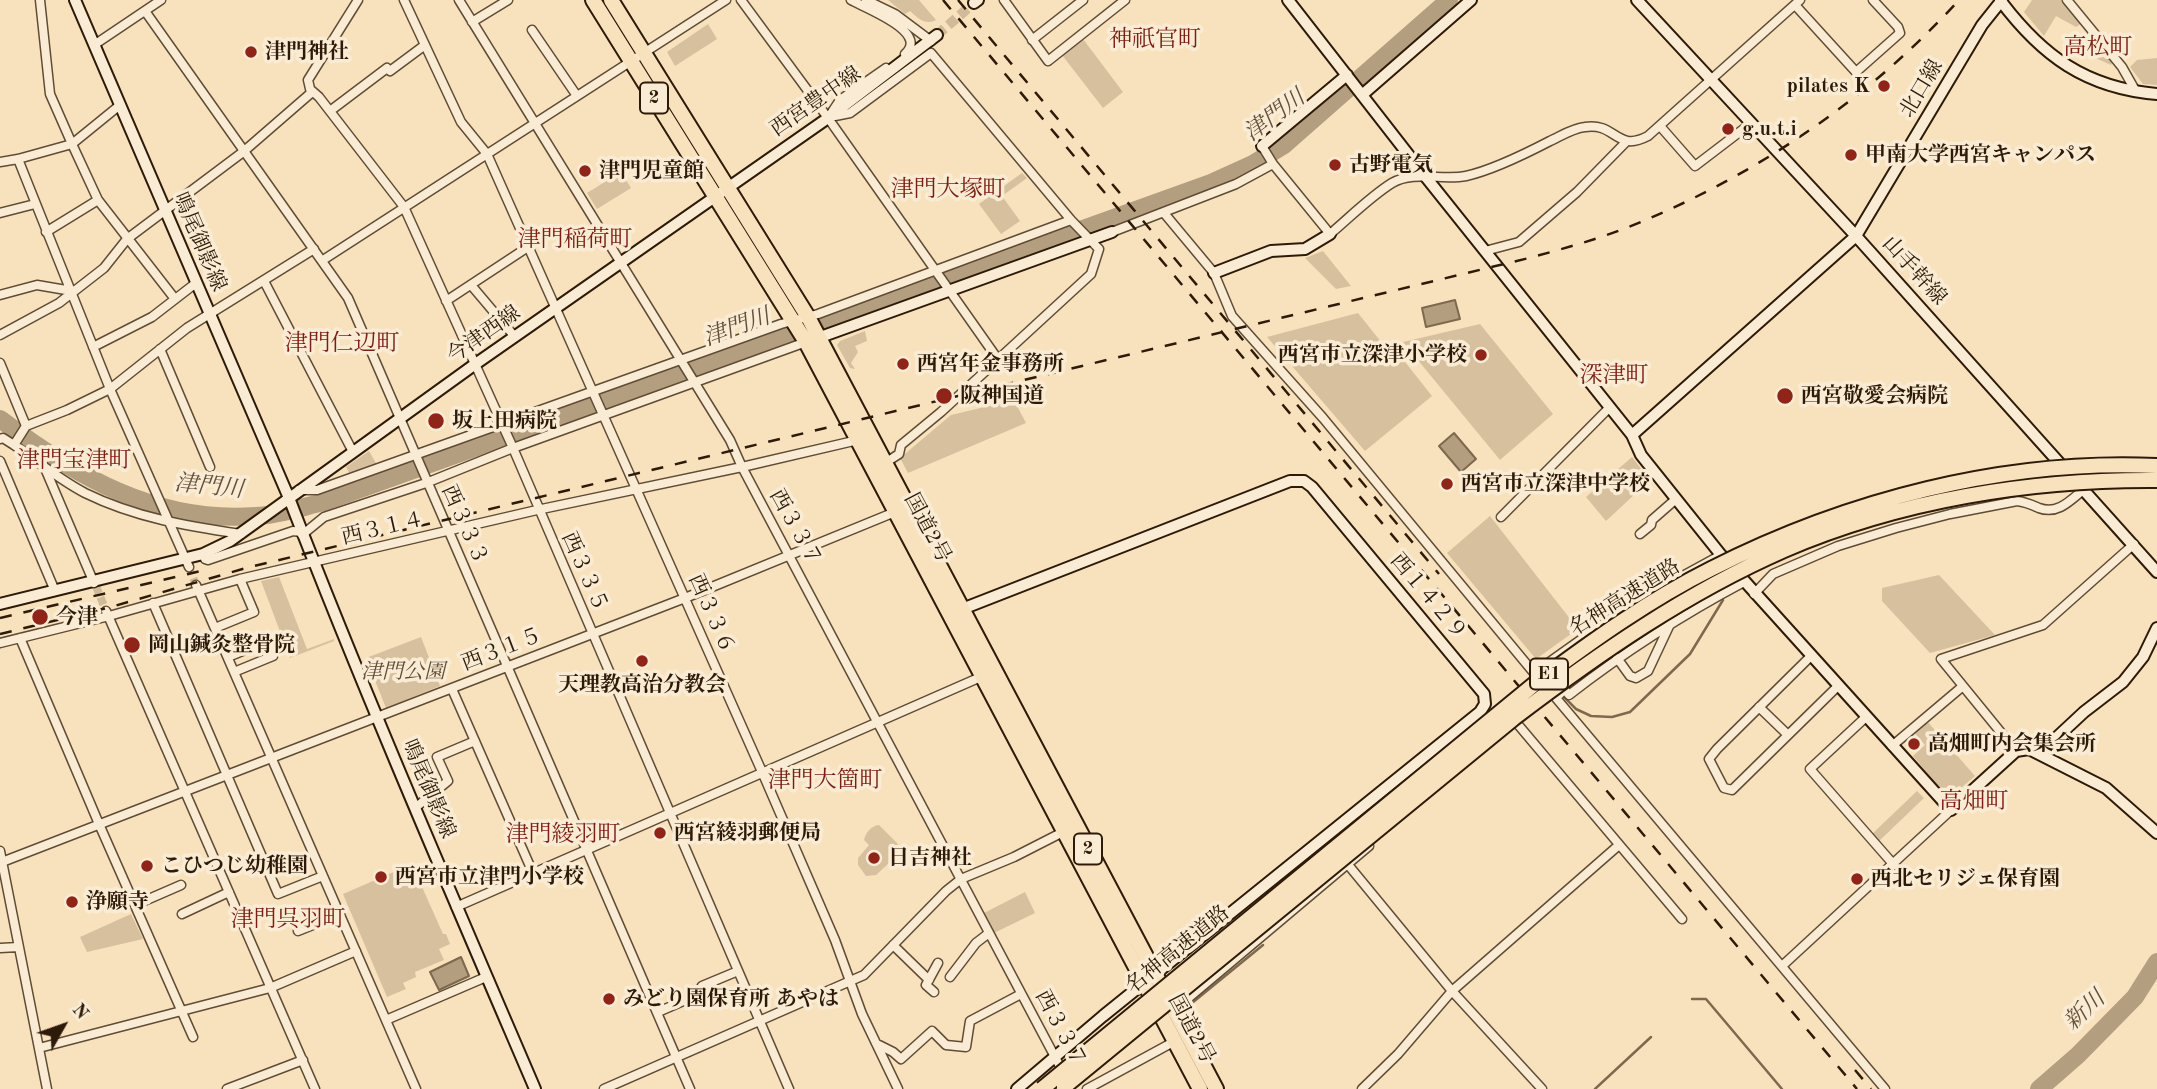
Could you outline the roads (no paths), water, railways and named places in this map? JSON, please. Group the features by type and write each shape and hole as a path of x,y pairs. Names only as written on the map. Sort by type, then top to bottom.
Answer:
{"highway":[{"name":"国道2号","path":"593,0 638,57"},
{"name":"国道2号","path":"611,0 638,57 886,463 983,676 1063,832 1149,980 1173,1011 1180,1039 1216,1089"},
{"name":"国道2号","path":"811,338 895,512 956,612 1180,1039 1200,1089"},
{"name":"名神高速道路","path":"1042,1089 1537,682 1624,621 1700,575 1821,521 1921,491 2035,471 2101,466 2157,466"},
{"name":"名神高速道路","path":"1062,1089 1514,718 1589,662 1688,599 1784,550 1826,534 1926,505 2039,485 2105,479 2157,480"}],"street":[{"path":"40,0 50,94 72,144 98,200 175,299"},
{"name":"鳴尾御影線","path":"75,0 290,500 377,717 535,1089"},
{"path":"94,44 161,0"},
{"name":"西３３６","path":"404,0 461,122 487,154 763,774 852,981 862,1014 898,1089"},
{"name":"西３３７","path":"459,0 730,440 1072,1089"},
{"path":"472,22 508,0"},
{"path":"323,260 726,0"},
{"path":"741,0 828,118 997,358"},
{"path":"828,118 840,100 907,52 911,46 908,35 897,24 851,0"},
{"path":"866,0 934,38"},
{"path":"1032,40 1083,0"},
{"path":"1007,1 1048,61 1125,0"},
{"path":"1288,0 1632,435 1641,455 1721,555 1951,810"},
{"path":"1330,234 1273,164 1262,146 1354,85 1471,0"},
{"name":"山手幹線","path":"1637,0 1856,236 2157,572"},
{"path":"1213,273 1271,251 1305,249 1330,234 1394,181 1425,176 1466,176 1527,153 1581,127 1600,125 1626,142 1637,142 1660,126 1798,2 1856,72 1899,33 1898,27 1873,0"},
{"path":"2001,0 2032,38 2079,74 2111,85 2157,94"},
{"name":"北口線","path":"1632,435 1856,236 1982,25 2001,0"},
{"path":"2067,0 2122,67 2135,90"},
{"path":"0,335 59,303 104,268 127,239 243,152 311,93 308,80 355,1"},
{"name":"西３３３","path":"145,11 348,298 690,1089"},
{"path":"533,30 577,96"},
{"name":"西宮豊中線","path":"721,193 828,118 934,38"},
{"path":"330,111 387,68 390,71 425,45"},
{"path":"828,118 850,113 931,53 1072,222 1099,249 1091,274 941,412 901,445 898,454 886,463"},
{"name":"西３３５","path":"311,90 404,207 513,448 537,510 789,1089"},
{"path":"0,162 72,144 120,105"},
{"path":"1660,126 1695,166 1750,124"},
{"path":"1485,251 1519,243 1577,192 1626,142"},
{"path":"18,159 110,389 187,563"},
{"path":"203,554 208,560 293,531 302,533 324,517 426,483 513,448 947,288 1088,237 1112,232 1164,213 1236,184 1273,164"},
{"name":"今津西線","path":"246,531 474,365 721,193"},
{"path":"46,232 98,200"},
{"path":"0,213 35,204"},
{"path":"1164,213 1213,273 1232,316 1331,428 1534,673 1610,619 1721,555"},
{"path":"299,491 317,490 416,459 501,425 682,363 1072,222"},
{"path":"446,301 528,247"},
{"path":"14,445 26,426 110,389 187,328 314,249"},
{"path":"264,281 353,452"},
{"path":"93,347 152,317 196,283"},
{"path":"0,295 37,285 72,291"},
{"path":"471,285 515,337"},
{"path":"160,349 210,467"},
{"path":"0,363 26,426"},
{"path":"1501,517 1610,408"},
{"path":"0,439 14,445 84,492 127,510 169,521 246,531"},
{"name":"西３１４","path":"0,643 153,603 198,588 858,440"},
{"path":"0,461 55,591"},
{"path":"44,466 95,584"},
{"name":"西１４２９","path":"956,612 1290,481 1300,480 1308,483 1484,694 1485,704 1480,712 1017,1089"},
{"path":"1755,594 1773,574 1838,546 1884,531 1950,513 2017,501 2028,502 2040,509 2053,510 2066,504 2083,490"},
{"path":"1640,534 1676,499"},
{"name":"西３１５","path":"2,867 99,824 507,668 895,512"},
{"path":"0,604 187,563 246,531"},
{"path":"2016,751 1941,659 2043,625 2134,544"},
{"path":"215,628 254,612 240,579"},
{"path":"1744,582 1671,622 1556,698 1885,1089"},
{"path":"198,588 416,1089"},
{"path":"153,603 278,894 323,876"},
{"path":"108,613 315,1089"},
{"path":"1616,658 1630,676 1642,676 1648,671 1671,622"},
{"path":"2040,754 2084,712 2123,682 2143,657 2157,628"},
{"path":"20,638 193,1037"},
{"path":"228,657 267,640 273,656 234,672"},
{"path":"1811,656 1709,759 1724,789 1732,790 1838,686"},
{"path":"1545,666 1567,692"},
{"path":"456,906 983,676"},
{"path":"1892,746 1963,686"},
{"path":"452,689 533,873"},
{"path":"1759,707 1788,735"},
{"path":"1866,717 1810,769 1894,865"},
{"path":"1173,1011 1515,721 1682,919"},
{"path":"415,807 448,781 438,757 475,741"},
{"path":"1782,966 2016,751 2029,748 2106,788 2157,833"},
{"path":"604,1089 864,975 961,879 1014,857 1063,832"},
{"path":"1325,837 1452,991 1542,1089"},
{"path":"1362,1089 1398,1054 1452,991 1619,845"},
{"path":"0,851 47,1089"},
{"path":"135,905 181,885"},
{"path":"182,914 229,892"},
{"path":"298,931 340,914"},
{"path":"956,975 976,943 989,933"},
{"path":"893,945 929,980"},
{"path":"0,948 19,947"},
{"path":"39,1048 270,988 356,951"},
{"path":"934,992 926,985 938,963"},
{"path":"658,1012 697,995 702,986 738,971"},
{"path":"386,1020 486,977"},
{"path":"879,1045 901,1059 932,1031 946,1045 966,1047 970,1021 1021,994"},
{"path":"1087,1089 1180,1039"},
{"path":"228,1089 303,1060"}],"waterway":[{"name":"津門川","path":"0,419 28,440 88,477 151,504 220,516 265,515 324,502 1211,183 1253,164 1284,145 1449,0"},
{"path":"1564,697 1576,709 1591,716 1612,717 1630,712 1690,654 1723,600"},
{"path":"1190,1012 1192,1003 1263,945"},
{"name":"新川","path":"2039,1089 2078,1055 2135,997 2157,962"},
{"path":"1692,999 1706,999 1782,1089"},
{"path":"1595,1089 1651,1037"}],"tunnel":[{"path":"937,35 974,3"},
{"path":"189,567 196,585"},
{"path":"96,586 106,611"}],"railway":[{"path":"943,0 1857,1089"},
{"path":"958,0 1439,574"},
{"path":"0,634 111,607 246,568 1529,258 1590,240 1673,208 1762,161 1805,133 1886,71 1959,0"},
{"path":"0,618 201,571"},
{"path":"1855,1070 1871,1089"}],"place":[{"name":"津門神社","path":"251,52"},
{"name":"pilates K","path":"1884,86"},
{"name":"g.u.t.i","path":"1728,129"},
{"name":"甲南大学西宮キャンパス","path":"1851,155"},
{"name":"古野電気","path":"1335,165"},
{"name":"津門児童館","path":"585,171"},
{"name":"西宮市立深津小学校","path":"1481,355"},
{"name":"西宮年金事務所","path":"903,364"},
{"name":"阪神国道","path":"944,396"},
{"name":"西宮敬愛会病院","path":"1785,396"},
{"name":"坂上田病院","path":"436,421"},
{"name":"西宮市立深津中学校","path":"1447,484"},
{"name":"今津","path":"40,617"},
{"name":"岡山鍼灸整骨院","path":"132,645"},
{"name":"天理教高治分教会","path":"642,661"},
{"name":"高畑町内会集会所","path":"1914,744"},
{"name":"西宮綾羽郵便局","path":"660,833"},
{"name":"日吉神社","path":"874,858"},
{"name":"こひつじ幼稚園","path":"147,866"},
{"name":"西宮市立津門小学校","path":"381,877"},
{"name":"西北セリジェ保育園","path":"1857,879"},
{"name":"浄願寺","path":"72,902"},
{"name":"みどり園保育所 あやは","path":"609,999"}],"district":[{"name":"神祇官町","path":"1155,40"},
{"name":"高松町","path":"2098,48"},
{"name":"津門大塚町","path":"948,190"},
{"name":"津門稲荷町","path":"575,240"},
{"name":"津門仁辺町","path":"342,344"},
{"name":"深津町","path":"1614,376"},
{"name":"津門宝津町","path":"74,461"},
{"name":"津門大箇町","path":"825,781"},
{"name":"高畑町","path":"1974,802"},
{"name":"津門綾羽町","path":"563,835"},
{"name":"津門呉羽町","path":"288,920"}],"park label":[{"name":"津門公園","path":"403,672"}]}
